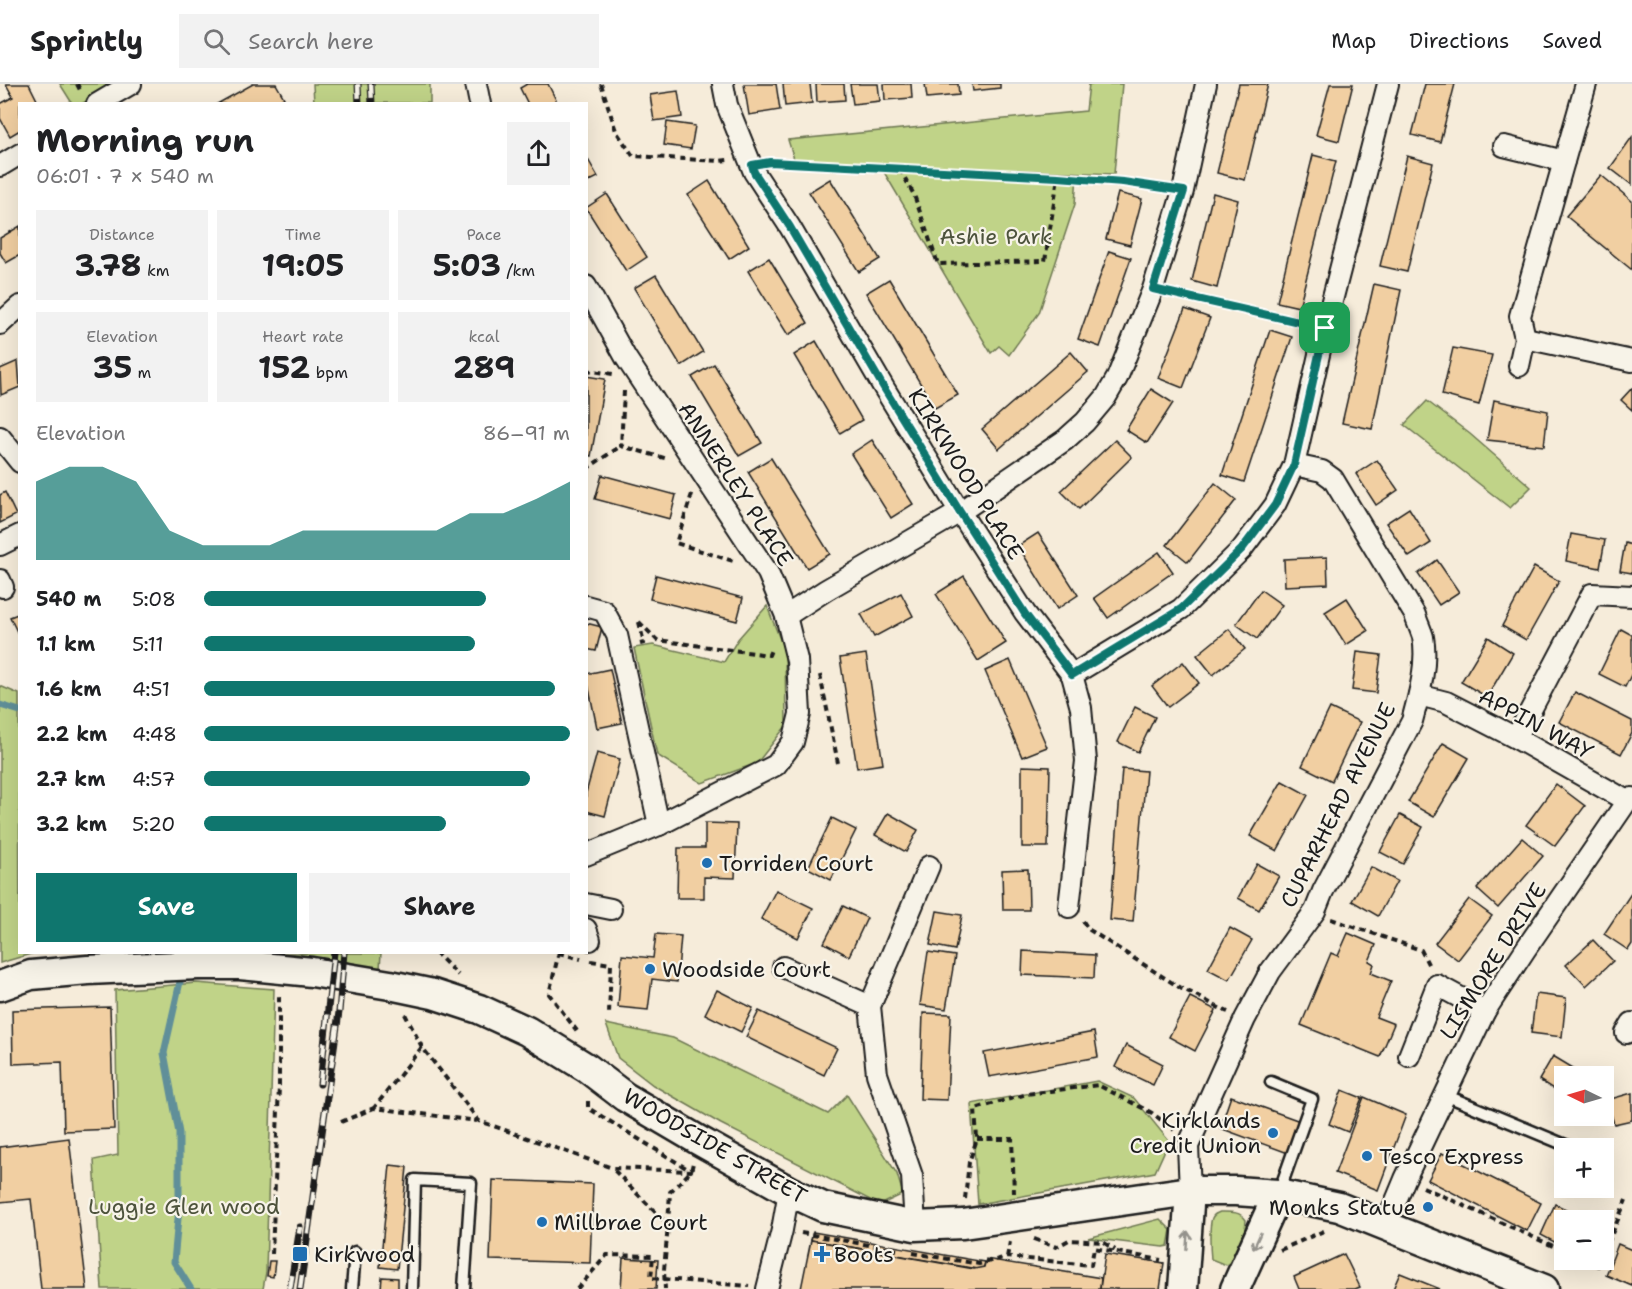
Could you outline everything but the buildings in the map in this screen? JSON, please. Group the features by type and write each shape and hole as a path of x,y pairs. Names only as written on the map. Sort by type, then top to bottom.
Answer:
{"street":[{"path":"100,102 130,84"},
{"path":"476,84 480,102"},
{"name":"KIRKWOOD PLACE","path":"723,84 727,105 753,169 960,512 1025,614 1072,675 1081,708 1086,761 1074,879 1069,901"},
{"path":"786,616 960,512 1065,440 1085,422 1106,397 1117,378 1153,289 1184,191 1206,84"},
{"path":"1072,675 1181,609 1242,549 1275,505 1294,465 1325,328 1388,84"},
{"path":"1519,366 1525,338 1520,316 1586,84"},
{"path":"1504,146 1564,161"},
{"path":"0,166 18,155"},
{"name":"ANNERLEY PLACE","path":"588,290 626,367 699,468 768,573 786,616 797,660 800,714 793,742 776,765 659,825 588,854"},
{"path":"0,324 18,308"},
{"path":"1525,338 1632,362"},
{"path":"0,437 18,460"},
{"name":"CUPARHEAD AVENUE","path":"1190,1191 1188,1146 1245,1019 1270,972 1315,911 1323,891 1412,721 1424,664 1423,638 1415,615 1333,479 1322,471 1294,465"},
{"path":"0,545 18,536"},
{"path":"1516,738 1592,594 1632,596"},
{"path":"595,609 617,635 659,825"},
{"name":"APPIN WAY","path":"1419,695 1446,702 1629,800"},
{"name":"LISMORE DRIVE","path":"1385,1227 1405,1179 1485,1011 1524,950 1629,800"},
{"path":"915,1226 912,1176 877,1074 870,1006 929,866"},
{"path":"588,904 611,909"},
{"name":"WOODSIDE STREET","path":"0,986 31,975 128,968 240,965 312,972 433,994 479,1009 527,1030 587,1068 625,1097 789,1191 823,1207 915,1226 963,1224 1022,1226 1190,1191 1278,1194 1339,1207 1544,1289"},
{"path":"783,967 870,1006"},
{"path":"1408,1056 1437,985 1485,1011"},
{"path":"767,1288 789,1191"},
{"path":"1185,1275 1190,1191"},
{"path":"1235,1289 1278,1194"}],"lane":[{"path":"1271,1082 1312,1099 1278,1194"},
{"path":"1445,1095 1554,1140"},
{"path":"412,1289 415,1180 471,1183 464,1289"},
{"path":"352,1289 355,1252"}],"path":[{"path":"601,84 616,131 633,156 719,161 733,159 744,171 770,162 1058,177 1123,182 1184,191"},
{"path":"900,169 914,195 938,264 1045,261 1058,177"},
{"path":"1153,289 1325,328"},
{"path":"588,369 626,367 621,446"},
{"path":"588,468 621,446 699,468 676,543 768,573"},
{"path":"640,633 639,622 657,640 769,655 786,616"},
{"path":"820,674 838,763"},
{"path":"1069,901 1088,929 1182,989 1199,995 1218,1008"},
{"path":"1346,925 1421,950 1437,985"},
{"path":"559,954 549,994 578,1032"},
{"path":"609,1014 611,964"},
{"path":"272,1254 279,1086 280,1005 277,969"},
{"path":"341,1122 374,1108 422,1047 479,1121"},
{"path":"587,1068 588,1108 691,1172"},
{"path":"963,1224 969,1162 977,1139 975,1109 1027,1094 1098,1085 1152,1113"},
{"path":"374,1108 479,1121 612,1168 691,1172"},
{"path":"977,1139 1012,1139 1022,1226 1056,1246 1069,1240 1103,1242 1119,1252"},
{"path":"665,1289 670,1192 691,1172 698,1140"},
{"path":"612,1168 668,1225"},
{"path":"1405,1179 1554,1246"},
{"path":"1614,1229 1626,1200"},
{"path":"1274,1252 1330,1228 1339,1207"},
{"path":"782,1230 979,1264 1007,1257 1091,1265 1094,1248 1166,1261 1185,1275"},
{"path":"577,1289 607,1255 653,1256 651,1278 767,1288"}],"green space":[{"path":"60,84 120,84 85,102 71,102"},
{"path":"313,84 430,84 430,102 314,102"},
{"path":"1089,84 1122,84 1114,174 795,162 788,140 1086,111"},
{"name":"Ashie Park","path":"881,167 1077,174 1075,204 1039,313 1009,355 999,346 991,353"},
{"path":"1427,401 1470,434 1531,487 1510,508 1404,425"},
{"path":"767,606 785,652 786,726 757,763 702,783 657,755 634,648 653,645 724,662 738,639"},
{"path":"0,686 18,694 18,954 31,954 0,963"},
{"path":"270,954 381,954 380,969"},
{"name":"Luggie Glen wood","path":"196,983 274,989 266,1272 263,1289 102,1289 94,1160 118,1155 115,990"},
{"path":"606,1024 673,1038 828,1114 847,1095 897,1174 903,1194 880,1205 721,1124 653,1085 618,1058"},
{"path":"1097,1081 1134,1098 1169,1141 1155,1172 978,1204 971,1104"},
{"path":"1220,1212 1238,1214 1246,1220 1245,1229 1230,1262 1226,1265 1211,1259 1211,1222 1214,1215"},
{"path":"1160,1219 1171,1230 1168,1246 1088,1238"}],"waterway":[{"path":"0,705 18,710"},
{"path":"182,973 164,1053 179,1133 179,1208 174,1262 191,1289"}],"railway":[{"path":"358,84 359,102"},
{"path":"371,84 372,102"},
{"path":"320,1084 334,954"},
{"path":"300,1289 339,1012 344,954"},
{"path":"290,1289 300,1227"}],"place":[{"name":"Torriden Court","path":"707,863"},
{"name":"Woodside Court","path":"650,969"},
{"name":"Kirklands Credit Union","path":"1273,1133"},
{"name":"Tesco Express","path":"1367,1156"},
{"name":"Monks Statue","path":"1428,1207"},
{"name":"Millbrae Court","path":"542,1222"},
{"name":"Kirkwood","path":"300,1254"},
{"name":"Boots","path":"822,1254"}],"route":[{"path":"770,162 1058,177 1123,182 1184,191 1153,289 1325,328 1294,465 1275,505 1242,549 1181,609 1072,675 1025,614 960,512 790,227 754,172 752,165 770,162"}]}
